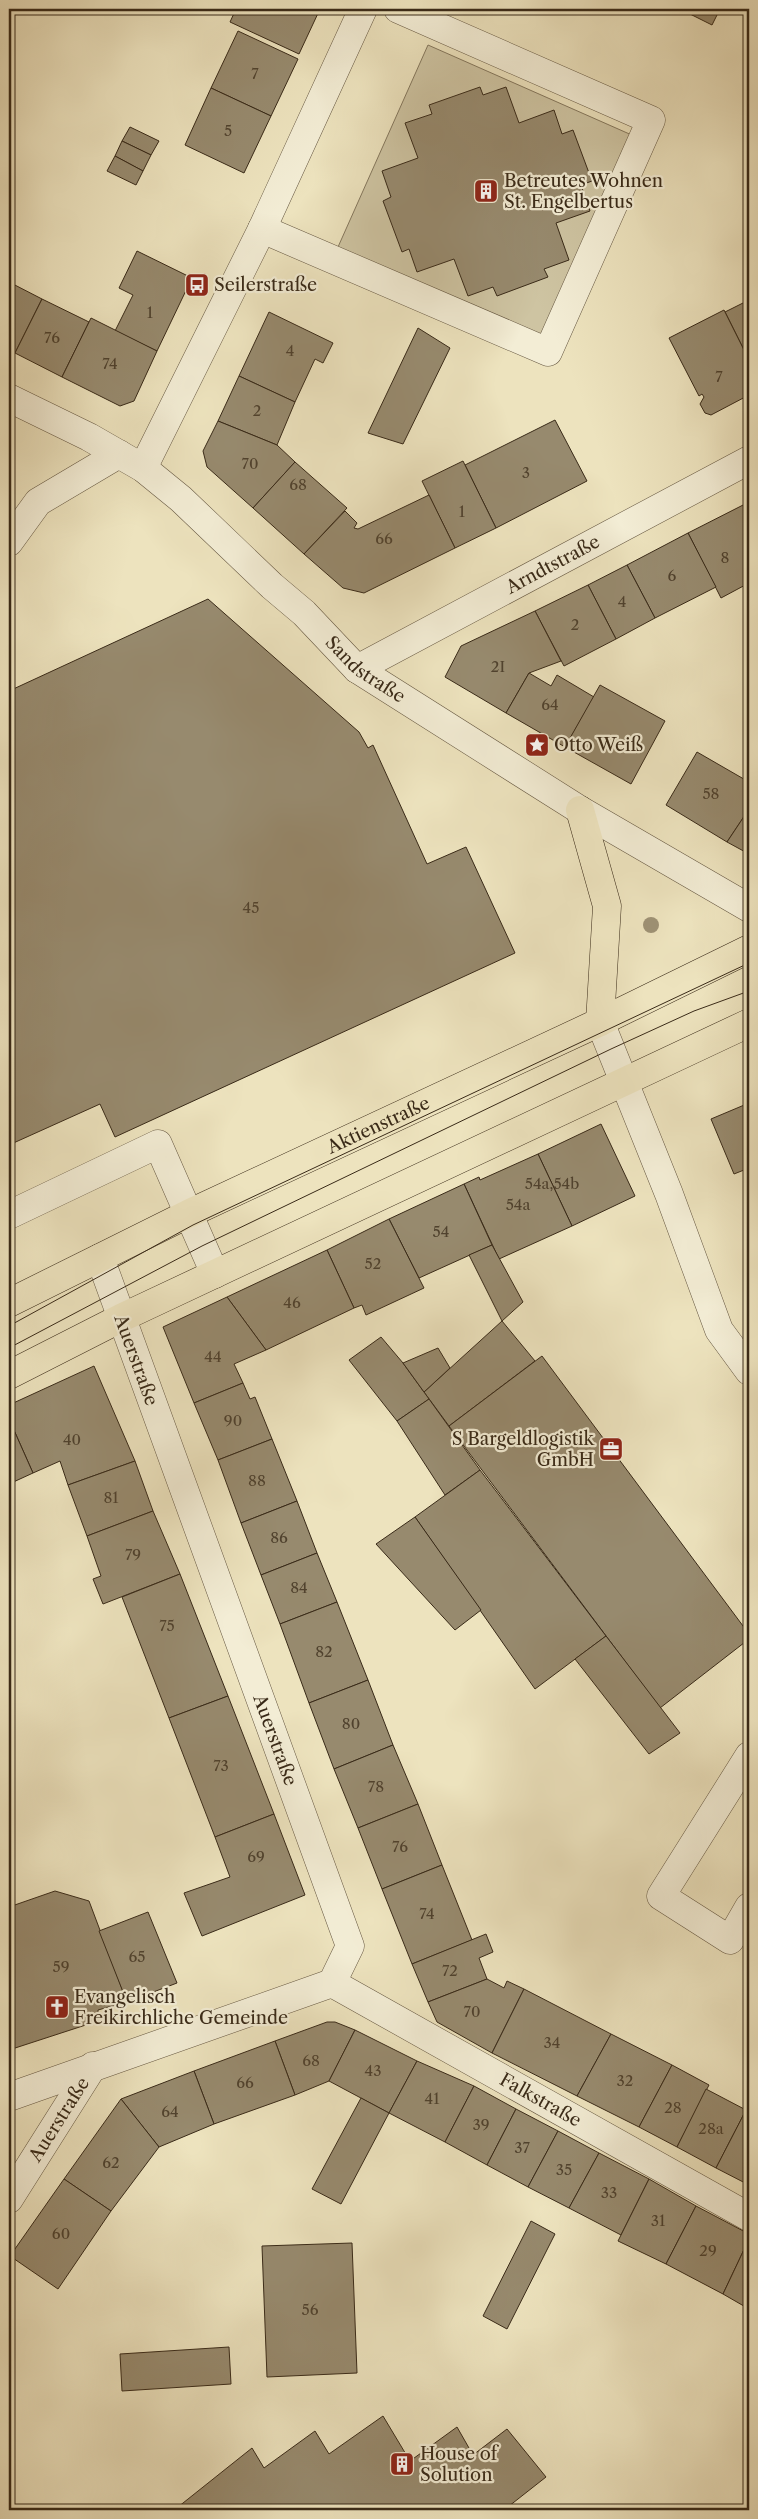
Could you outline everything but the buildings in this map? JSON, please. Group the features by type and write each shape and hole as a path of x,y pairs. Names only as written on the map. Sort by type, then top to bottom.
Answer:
{"main road":[{"path":"580,810 607,906 600,1022"},
{"name":"Aktienstraße","path":"9,1303 188,1214 600,1022 749,950"},
{"path":"9,1375 121,1318 749,1023"}],"street":[{"path":"143,468 262,229 363,9"},
{"path":"262,229 548,352 651,120 398,9"},
{"name":"Sandstraße","path":"9,398 143,468 181,499 272,586 304,613 357,668 580,810 749,908"},
{"path":"9,542 38,502 119,454"},
{"name":"Arndtstraße","path":"357,668 749,460"},
{"path":"600,1022 719,1330 749,1371"},
{"path":"9,1214 158,1144 215,1274"},
{"name":"Auerstraße","path":"9,2097 332,1983 350,1946 100,1258"},
{"path":"749,1756 660,1896 730,1940 749,1907"},
{"name":"Falkstraße","path":"332,1983 749,2217"},
{"name":"Auerstraße","path":"9,2199 94,2066"}],"shaded area":[{"name":"Betreutes Wohnen St. Engelbertus","path":"428,45 634,136 541,339 338,247"}],"tram line":[{"path":"9,1326 193,1225 749,963"},
{"path":"9,1348 202,1246 611,1049 694,1011 749,991"}],"place":[{"name":"Betreutes Wohnen St. Engelbertus","path":"486,191"},
{"name":"Seilerstraße","path":"197,285"},
{"name":"Otto Weiß","path":"537,745"},
{"name":"S Bargeldlogistik GmbH","path":"611,1449"},
{"name":"Evangelisch Freikirchliche Gemeinde","path":"57,2007"},
{"name":"House of Solution","path":"402,2464"}]}
